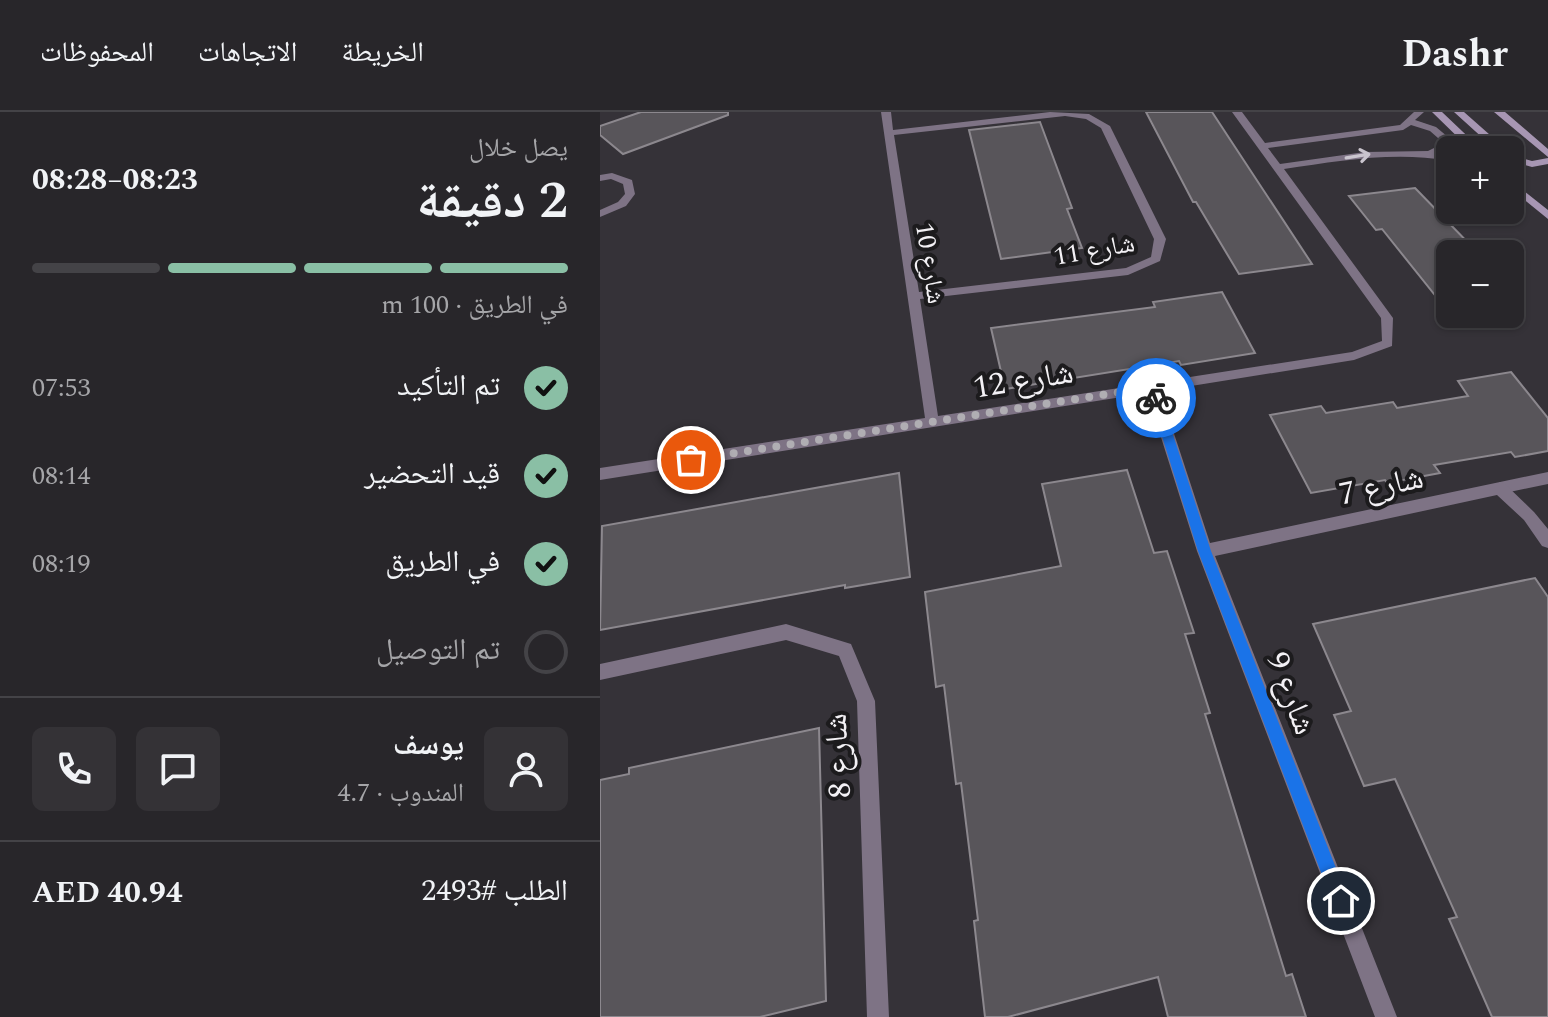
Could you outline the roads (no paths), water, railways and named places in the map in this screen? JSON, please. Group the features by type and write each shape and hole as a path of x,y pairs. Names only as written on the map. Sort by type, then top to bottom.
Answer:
{"main road":[{"path":"1437,112 1462,136"},
{"path":"1459,112 1486,136"},
{"path":"1499,112 1548,154"},
{"path":"1524,162 1532,164 1548,161"},
{"path":"1524,196 1548,216"}],"street":[{"name":"شارع 10","path":"886,112 932,422"},
{"name":"شارع 12","path":"600,474 1354,356 1388,343 1387,318 1237,112"},
{"path":"1264,146 1403,127 1419,112"},
{"name":"شارع 11","path":"889,133 1065,113 1089,117 1105,126 1160,239 1156,259 1128,271 913,296"},
{"path":"1411,122 1433,129 1443,137 1443,147 1430,154"},
{"path":"1280,167 1371,154 1436,155"},
{"path":"600,178 612,176 628,182 630,194 622,204 600,214"},
{"name":"شارع 9","path":"1152,387 1205,551 1386,1017"},
{"name":"شارع 7","path":"1205,551 1548,478"},
{"path":"1500,488 1529,516 1548,541"},
{"name":"شارع 8","path":"600,672 786,632 845,650 866,701 878,1017"}]}
